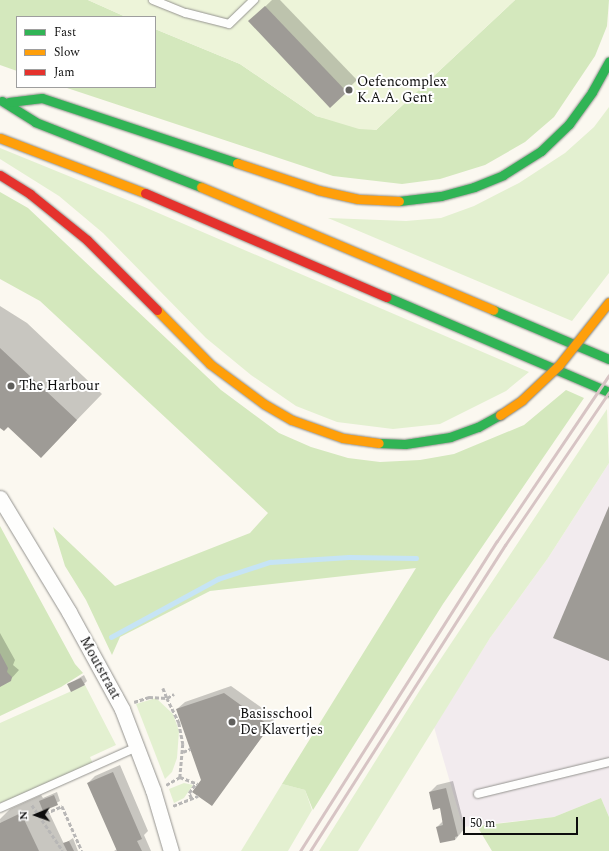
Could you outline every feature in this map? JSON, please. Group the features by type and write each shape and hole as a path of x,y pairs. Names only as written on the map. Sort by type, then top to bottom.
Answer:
{"highway":[{"path":"4,101 42,98 318,190 358,199 397,201 441,196 474,187 503,175 541,151 568,124 592,92 609,61"},
{"path":"4,101 35,122 190,182 609,359"},
{"path":"0,138 146,193 609,392"},
{"path":"0,175 30,194 87,240 210,364 264,404 292,420 343,438 371,443 405,444 450,437 478,428 522,400 560,365 609,302"}],"street":[{"name":"Moutstraat","path":"0,498 69,612 121,707 153,790 171,851"}],"lane":[{"path":"153,0 186,13 229,24 254,0"},
{"path":"0,808 28,794 137,747"},
{"path":"478,794 609,762"}],"path":[{"path":"164,688 182,730 183,752 180,777"},
{"path":"121,707 149,697 167,698 174,694"},
{"path":"183,752 190,749"},
{"path":"153,790 180,777 197,783 189,793 191,798"},
{"path":"28,794 40,816 63,851"},
{"path":"160,811 198,796"},
{"path":"40,816 62,806 82,851"}],"shaded area":[{"path":"609,463 609,817 601,798 554,817 463,827 434,727 490,638 548,558"}],"green space":[{"path":"0,0 88,0 124,16 16,16 16,71 0,65"},
{"name":"Oefencomplex K.A.A. Gent","path":"88,0 515,0 376,130 359,129 316,116 240,64 156,29 156,16 124,16"},
{"path":"515,0 609,0 607,26 595,56 554,117 525,142 485,165 440,179 402,184 333,176 67,88 156,88 156,29 240,64 316,116 376,130"},
{"path":"609,107 609,273 572,321 328,218 406,221 441,218 474,206 519,183 565,153 594,127"},
{"path":"0,148 142,206 529,372 506,391 440,424 393,429 337,422 296,406 251,375 206,338 103,233 59,196 0,159"},
{"path":"0,192 28,208 221,390 279,433 311,447 348,458 380,462 420,460 454,454 524,425 566,390 584,398 443,604 313,810 305,790 282,784 416,568 210,591 120,637 112,655 86,600 65,566 53,527 115,586 250,533 268,513 40,301 0,279"},
{"path":"607,409 609,463 548,558 490,638 358,851 319,851 420,690"},
{"path":"0,526 75,664 83,673 61,687 0,716"},
{"path":"85,685 116,745 90,757 94,766 0,803 0,723"},
{"path":"156,698 173,714 179,731 177,758 172,772 165,779 136,704"},
{"path":"184,783 193,785 184,798 174,803 169,789"},
{"path":"282,784 305,790 312,810 288,851 241,851"},
{"path":"601,798 609,817 609,851 492,851 477,826 554,817"}],"building":[{"path":"265,6 347,92 330,108 248,21"},
{"path":"0,348 77,420 41,458 8,427 4,431 0,428"},
{"path":"609,506 609,661 553,638"},
{"path":"0,653 8,668 7,672 12,677 11,681 0,687"},
{"path":"81,678 85,685 71,692 67,684"},
{"path":"224,693 270,726 212,806 192,792 201,780 176,709"},
{"path":"113,772 142,839 137,841 142,851 117,851 87,783"},
{"path":"446,788 458,836 455,837 455,840 440,843 436,827 443,825 440,808 433,810 429,792"},
{"path":"54,795 58,805 43,811 39,801"},
{"path":"21,813 39,851 0,851 0,823"},
{"path":"69,841 74,851 67,851 63,843"}],"waterway":[{"path":"111,637 218,579 270,562 349,557 416,558"}],"railway":[{"path":"300,851 497,541 609,375"},
{"path":"310,851 505,545 609,392"}],"traffic: fast":[{"path":"399,201 441,196 474,187 503,175 541,151 569,124 592,92 609,61"},
{"path":"9,102 42,98 237,163"},
{"path":"2,101 35,122 201,187"},
{"path":"387,297 609,392"},
{"path":"493,310 609,359"},
{"path":"379,443 405,444 450,437 478,427 500,415"}],"traffic: slow":[{"path":"0,138 145,193"},
{"path":"237,163 318,190 358,199 399,201"},
{"path":"201,187 493,310"},
{"path":"500,415 522,400 559,365 609,302"},
{"path":"157,310 210,364 264,404 292,420 343,438 379,443"}],"traffic: jam":[{"path":"0,175 30,194 87,240 157,310"},
{"path":"145,193 387,297"}],"place":[{"name":"Oefencomplex K.A.A. Gent","path":"349,90"},
{"name":"The Harbour","path":"11,386"},
{"name":"Basisschool De Klavertjes","path":"232,722"}]}
